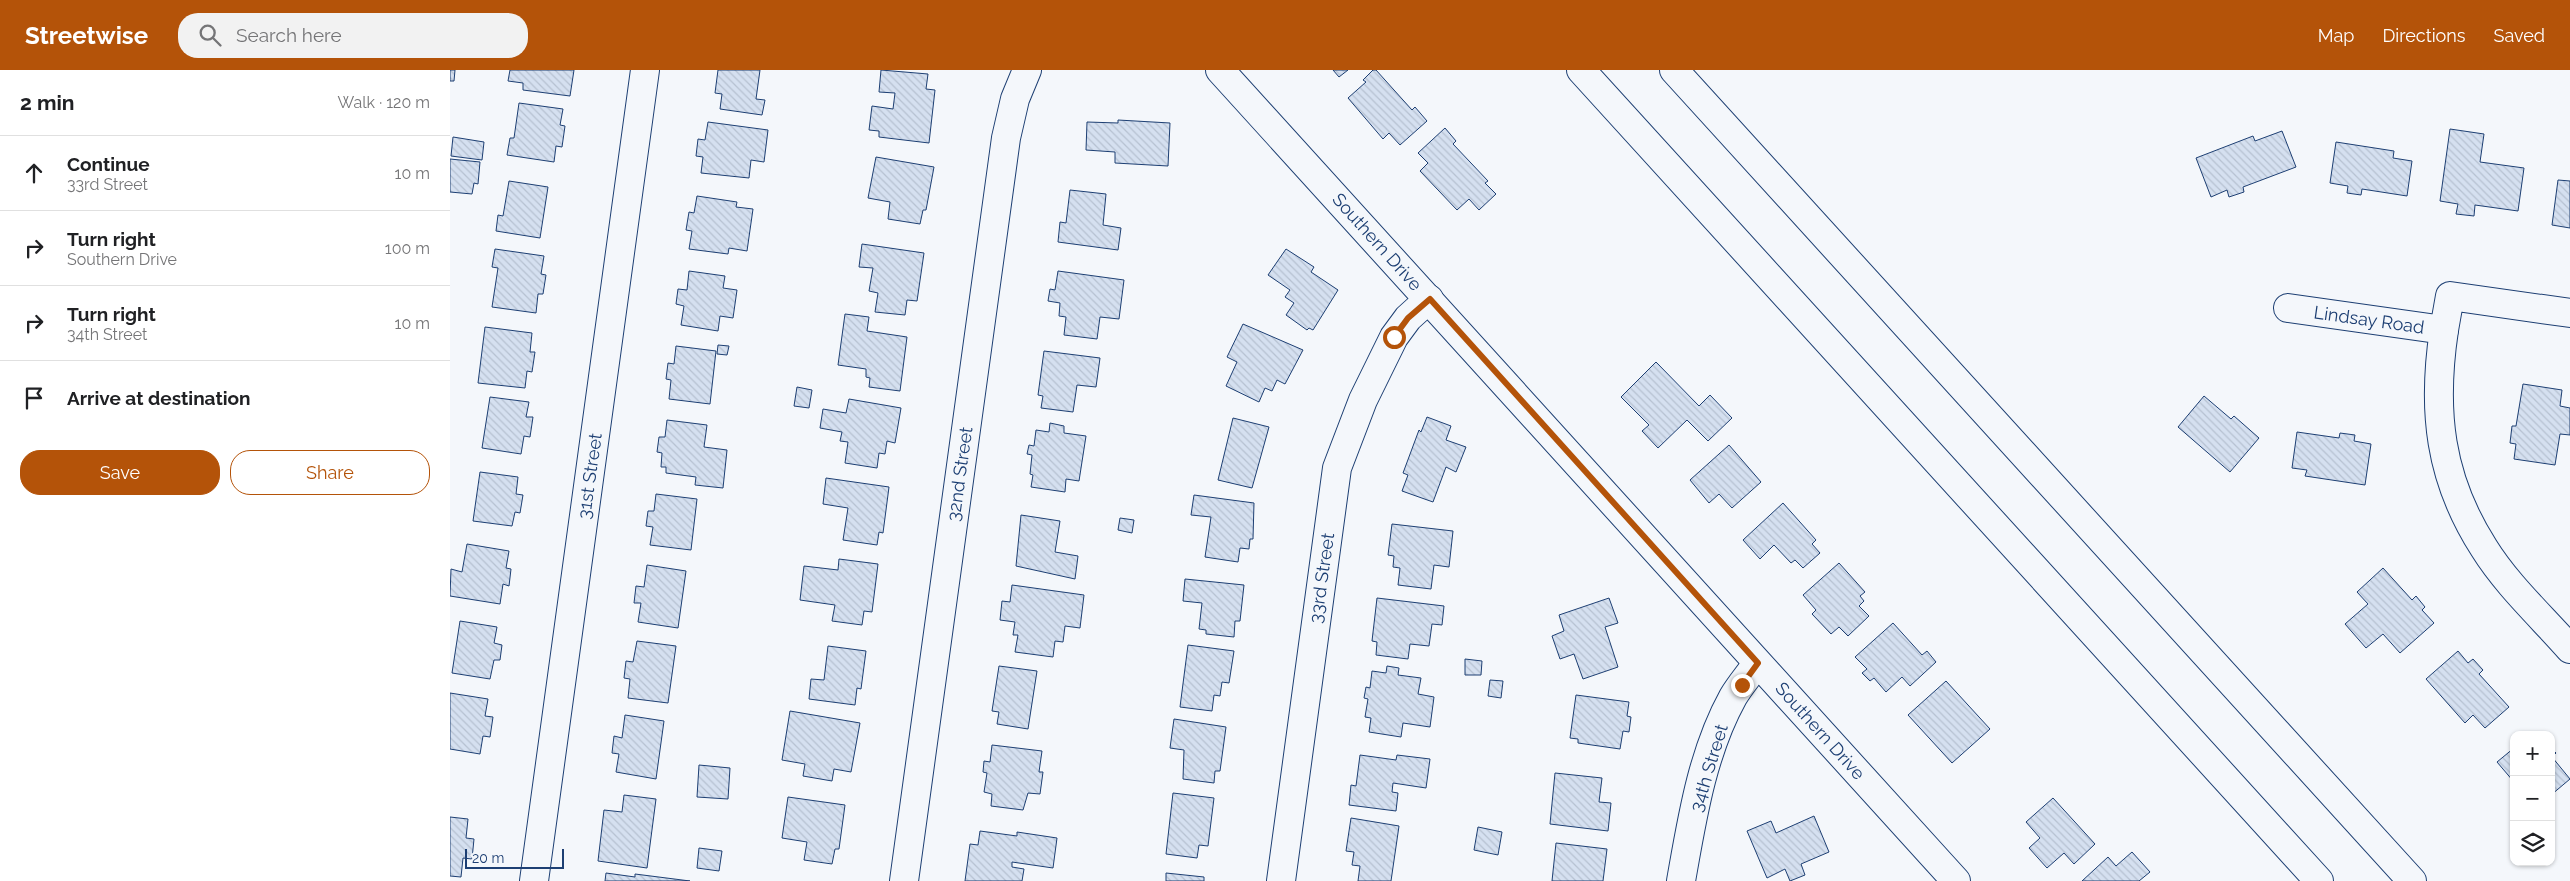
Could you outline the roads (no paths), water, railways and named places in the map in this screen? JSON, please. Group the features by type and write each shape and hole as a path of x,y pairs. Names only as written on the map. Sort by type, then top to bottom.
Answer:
{"main road":[{"name":"31st Street","path":"534,881 645,70"},
{"name":"32nd Street","path":"904,881 1006,138 1015,99 1027,70"},
{"name":"Southern Drive","path":"1220,70 1430,299 1956,881"},
{"path":"1581,70 2319,881"},
{"path":"1674,70 2412,881"},
{"name":"Lindsay Road","path":"2288,308 2444,330 2450,296 2570,313"},
{"name":"33rd Street","path":"1281,881 1337,468 1363,400 1394,337 1408,318 1430,299"},
{"path":"2444,330 2437,400 2441,438 2451,479 2464,514 2484,549 2509,582 2570,649"},
{"name":"34th Street","path":"1681,881 1699,787 1715,736 1733,697 1758,663"}]}
